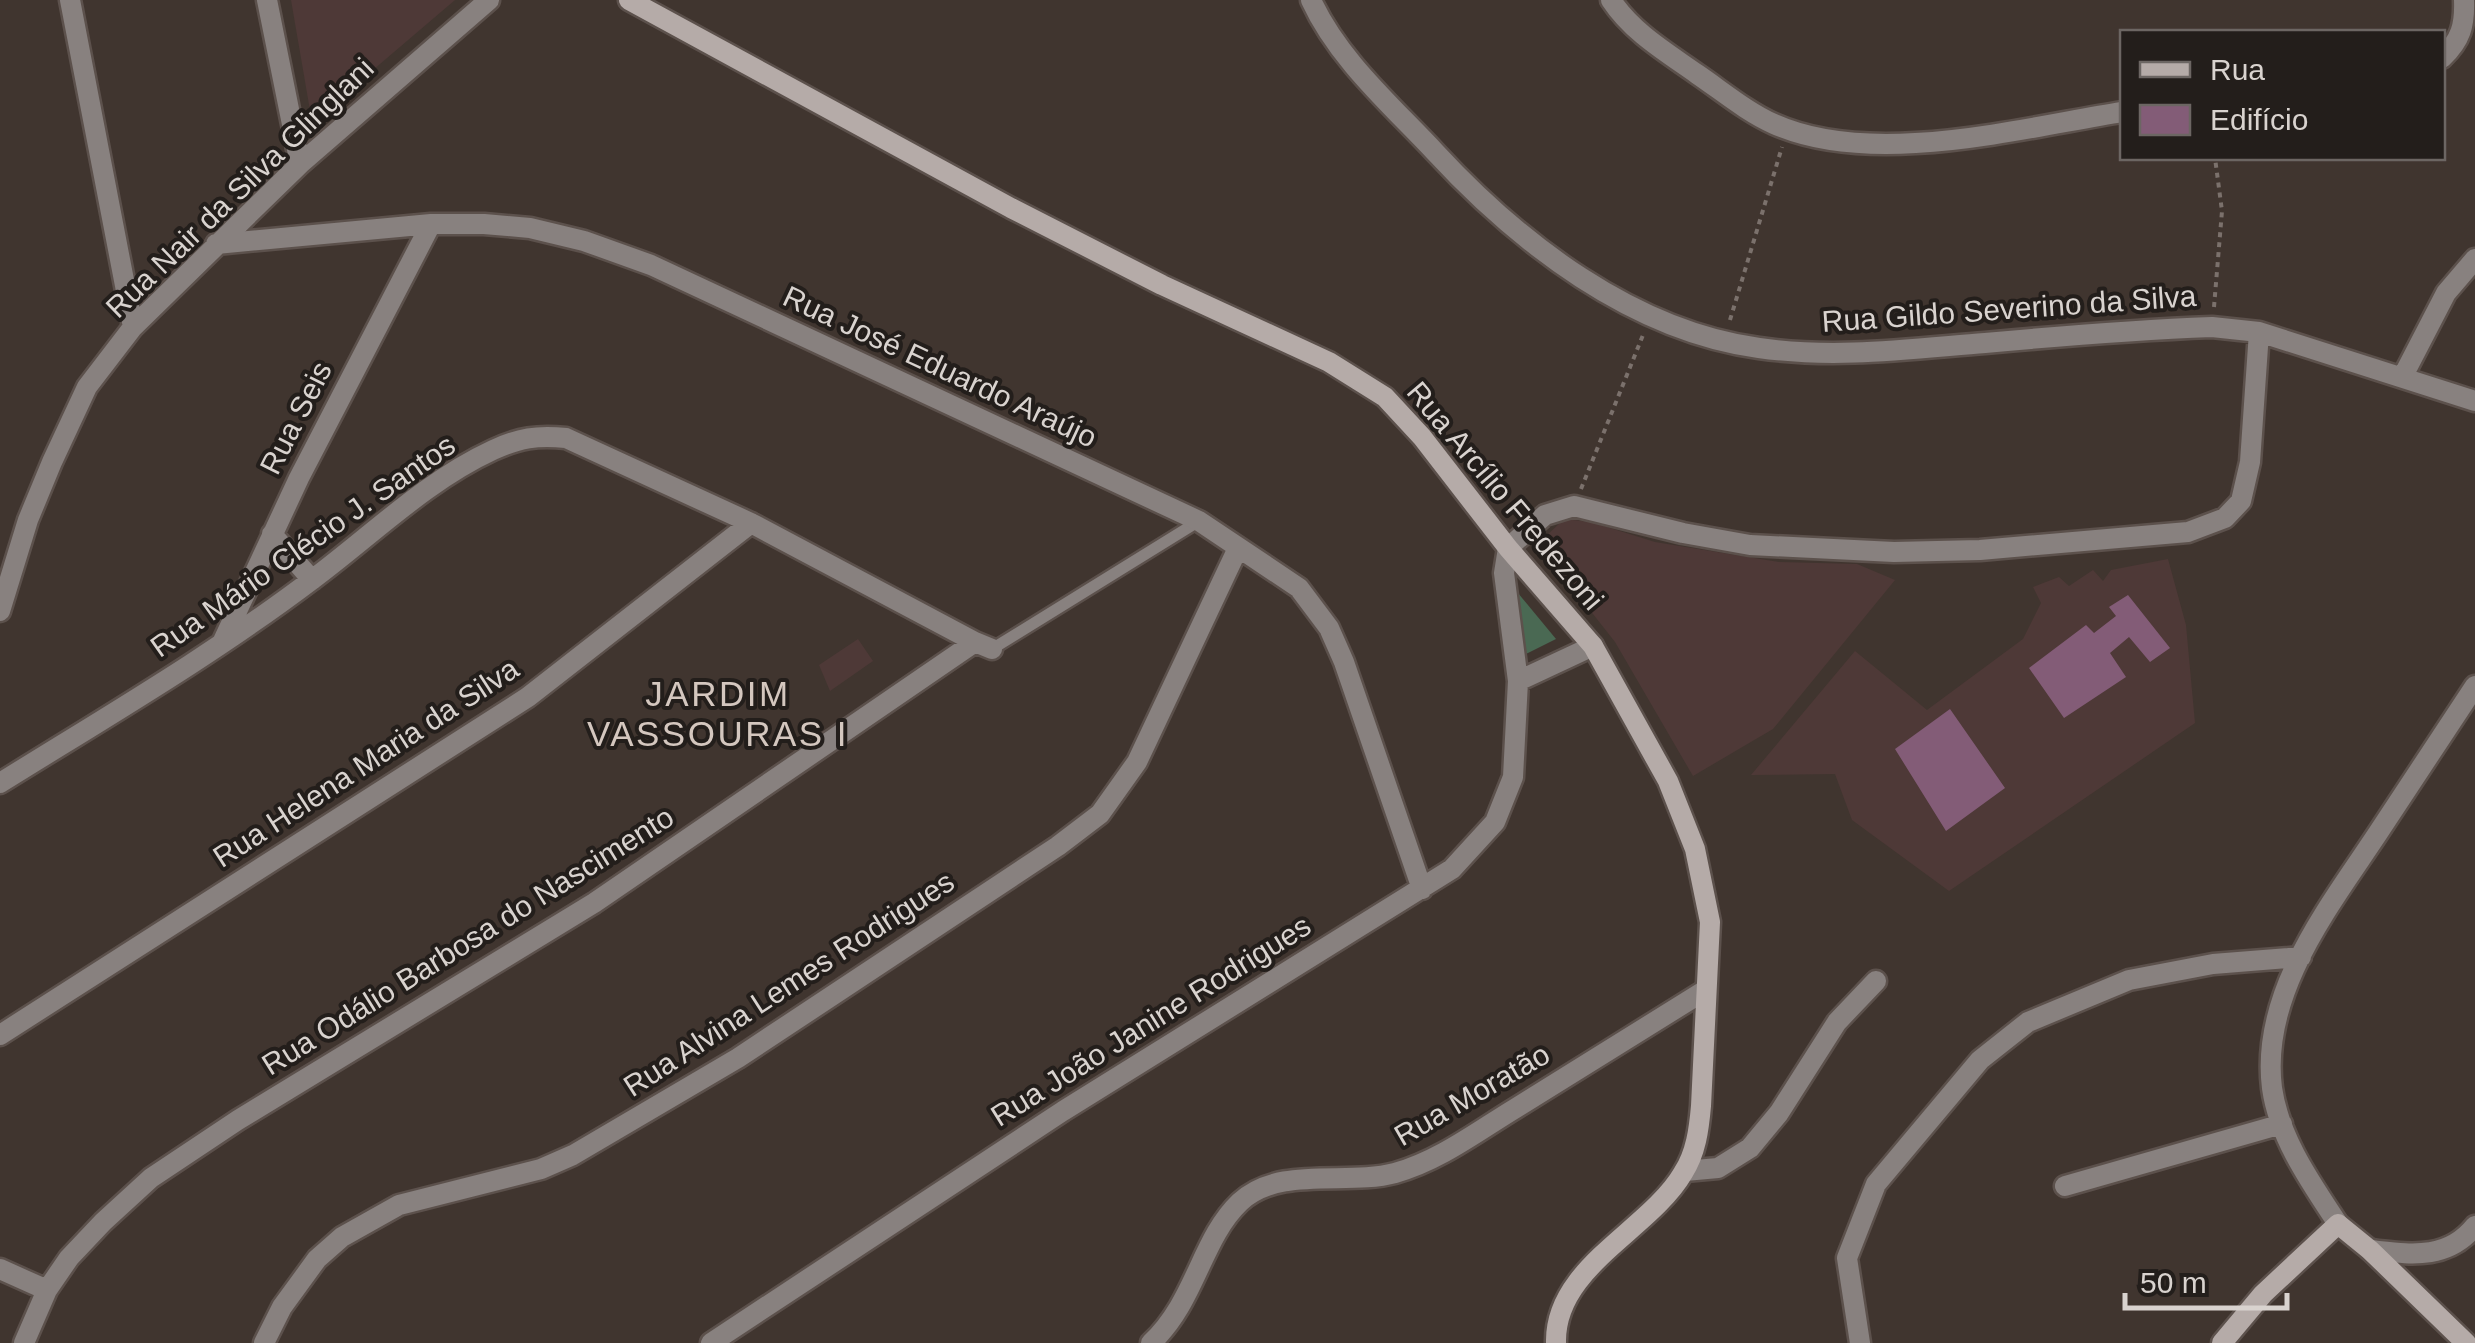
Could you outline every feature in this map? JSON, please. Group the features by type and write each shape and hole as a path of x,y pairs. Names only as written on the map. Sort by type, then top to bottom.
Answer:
{"street":[{"path":"70,0 133,327"},
{"path":"267,0 300,164"},
{"name":"Rua Nair da Silva Glinglani","path":"0,611 28,520 52,462 88,388 133,327 300,164 488,0"},
{"name":"Rua Arcílio Fredezoni","path":"630,0 1011,208 1343,371 1384,397 1593,646 1668,781 1695,849 1710,922 1698,1136 1685,1171 1668,1195 1574,1286 1556,1343"},
{"name":"Rua Gildo Severino da Silva","path":"1311,0 1356,68 1458,178 1533,244 1650,317 1758,348 1856,355 2212,326 2258,332 2475,401"},
{"path":"1611,0 1625,21 1671,55 1735,101 1775,125 1788,128 1847,141 1926,144 2120,112"},
{"path":"2445,55 2455,46 2465,23 2464,0"},
{"name":"Rua José Eduardo Araújo","path":"216,244 431,224 530,228 584,241 651,265 1199,521 1299,588 1329,628 1422,889"},
{"name":"Rua Seis","path":"223,642 272,534 431,224"},
{"path":"2403,376 2446,293 2475,259"},
{"path":"1508,548 1544,515 1574,506 1683,533 1792,549 1980,550 2188,532 2225,518 2241,501 2250,462 2258,332"},
{"name":"Rua Mário Clécio J. Santos","path":"0,782 223,642 312,580 426,490 492,451 536,434 566,438 751,523 984,646"},
{"name":"Rua Helena Maria da Silva","path":"0,1035 528,697 751,523"},
{"path":"272,534 312,580"},
{"name":"Rua Alvina Lemes Rodrigues","path":"264,1343 282,1307 317,1259 342,1237 399,1205 541,1168 573,1155 738,1058 1058,846 1100,814 1121,788 1160,718 1238,548"},
{"name":"Rua João Janine Rodrigues","path":"711,1343 1062,1111 1452,868 1495,822 1513,777 1518,681 1504,574 1508,548"},
{"name":"Rua Odálio Barbosa do Nascimento","path":"24,1343 47,1290 69,1258 152,1178 238,1120 594,903 984,646"},
{"path":"1518,681 1593,646"},
{"path":"2466,1343 2338,1224 2305,1174 2282,1124 2272,1090 2270,1060 2275,1026 2301,957 2326,911 2475,686"},
{"path":"1860,1343 1847,1258 1876,1184 1980,1060 2028,1022 2129,980 2213,964 2301,957"},
{"path":"1685,1171 1718,1168 1750,1148 1779,1113 1837,1022 1876,981"},
{"name":"Rua Moratão","path":"1151,1343 1187,1299 1211,1244 1240,1202 1264,1188 1294,1180 1353,1179 1396,1173 1448,1150 1704,991"},
{"path":"2065,1186 2282,1124"},
{"path":"2222,1343 2264,1294 2338,1224"},
{"path":"2370,1250 2422,1255 2441,1250 2475,1227"},
{"path":"0,1269 47,1290"}],"lane":[{"path":"984,646 1199,521"}],"path":[{"path":"1724,340 1788,128"},
{"path":"2212,326 2222,211 2216,160"},
{"path":"1574,506 1650,317"}],"shaded area":[{"path":"291,0 455,0 312,122"},
{"path":"1564,519 1591,522 1655,542 1779,562 1857,564 1895,580 1773,729 1693,776 1615,642 1545,553 1543,539"},
{"path":"2168,559 2186,625 2195,723 1949,891 1852,820 1835,774 1751,775 1855,651 1927,710 2023,639 2041,603 2033,587 2059,577 2069,586 2093,570 2103,581 2111,570"},
{"path":"858,639 873,661 830,691 819,665"}],"green space":[{"path":"1513,587 1556,639 1524,655"}],"building":[{"path":"2128,595 2170,648 2150,662 2129,637 2110,653 2126,677 2064,718 2029,668 2086,625 2094,633 2116,616 2109,607"},
{"path":"1950,709 2005,788 1946,831 1895,749"}],"district":[{"name":"JARDIM VASSOURAS I","path":"718,714"}]}
